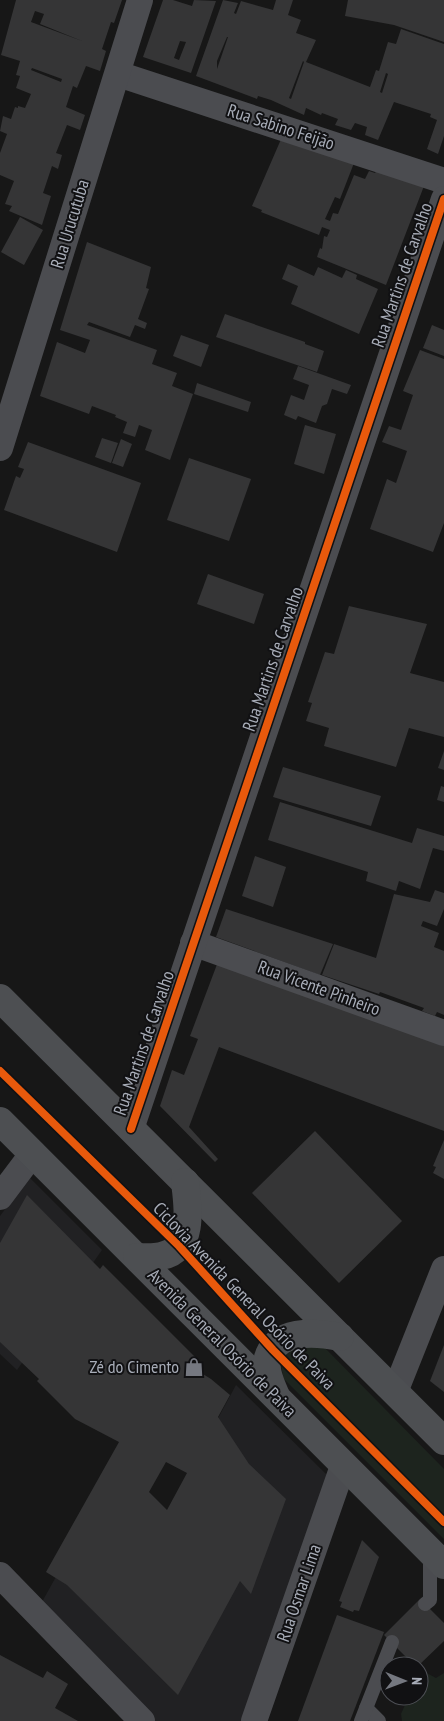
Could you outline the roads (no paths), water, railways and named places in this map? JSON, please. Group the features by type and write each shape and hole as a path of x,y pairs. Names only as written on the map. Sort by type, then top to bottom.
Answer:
{"main road":[{"path":"0,998 444,1441"},
{"name":"Avenida General Osório de Paiva","path":"0,1120 437,1558"},
{"path":"137,1257 169,1254 179,1246 186,1236 188,1208 185,1182"},
{"path":"277,1398 268,1377 267,1362 273,1350 282,1341 304,1332 340,1337"}],"street":[{"name":"Rua Urucutuba","path":"0,448 140,0"},
{"name":"Rua Sabino Feijão","path":"118,74 444,181"},
{"name":"Rua Martins de Carvalho","path":"130,1129 444,199"},
{"name":"Rua Vicente Pinheiro","path":"193,943 444,1033"},
{"path":"0,1197 33,1153"},
{"path":"395,1392 444,1269"},
{"name":"Rua Osmar Lima","path":"254,1721 344,1466"},
{"path":"0,1575 142,1721"}],"lane":[{"path":"425,1604 430,1600 437,1558"},
{"path":"379,1721 363,1715 392,1642"}],"place":[{"name":"Zé do Cimento","path":"194,1367"}]}
